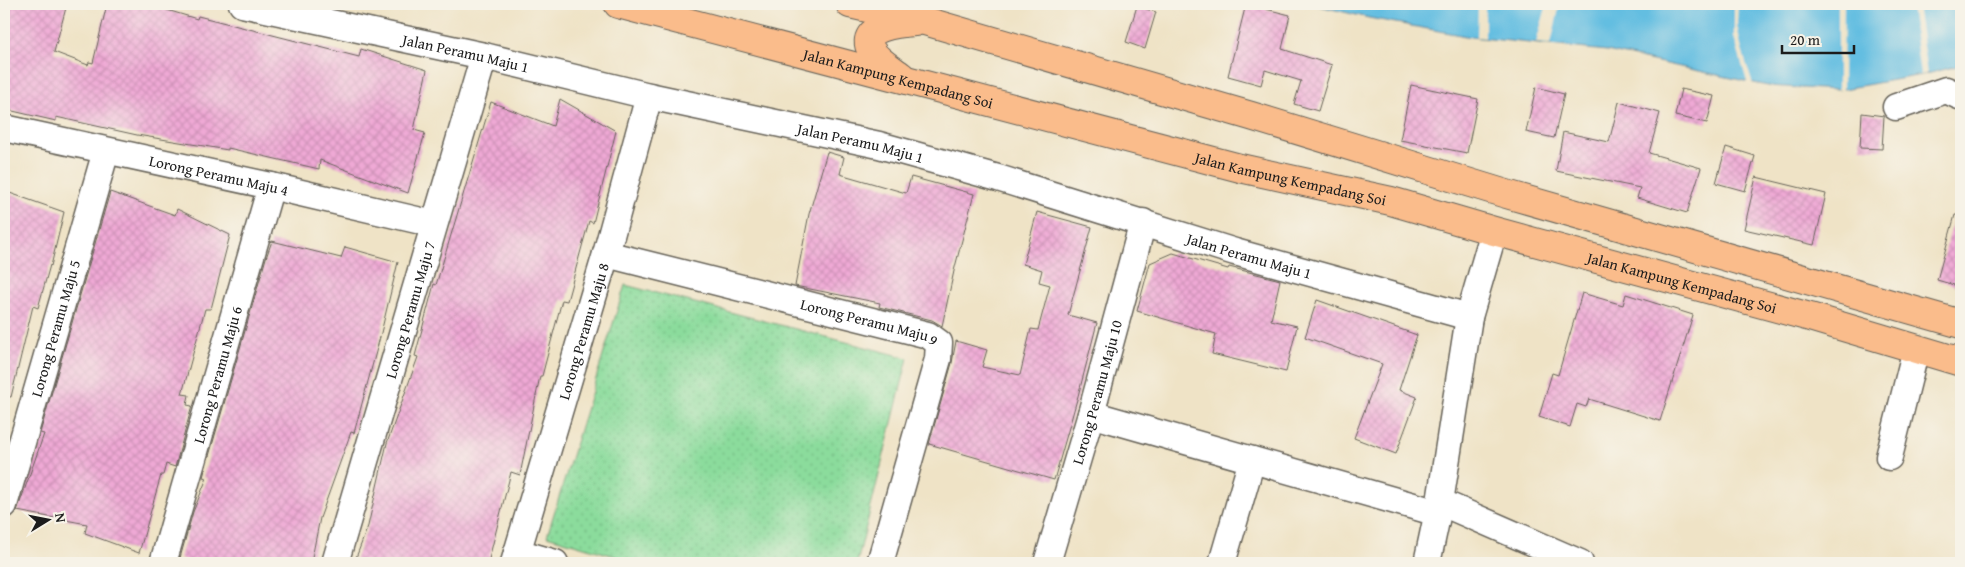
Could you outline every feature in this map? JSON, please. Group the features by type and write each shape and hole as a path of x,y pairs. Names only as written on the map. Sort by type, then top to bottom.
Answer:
{"highway":[{"name":"Jalan Kampung Kempadang Soi","path":"618,4 1240,168 1391,201 1810,317 1961,362"},
{"path":"850,4 925,21 1250,116 1503,193 1961,324"},
{"path":"906,80 876,57 871,50 869,39 874,31 883,27 925,21"}],"street":[{"name":"Jalan Peramu Maju 1","path":"242,4 484,56 649,96 880,145 998,178 1235,252 1469,317"},
{"name":"Lorong Peramu Maju 7","path":"334,563 484,56"},
{"path":"1896,106 1946,90 1959,96 1961,95"},
{"name":"Lorong Peramu Maju 8","path":"516,558 606,254 649,96"},
{"name":"Lorong Peramu Maju 4","path":"4,128 271,186 434,224"},
{"name":"Lorong Peramu Maju 5","path":"4,506 106,151"},
{"name":"Lorong Peramu Maju 6","path":"163,563 271,186"},
{"name":"Lorong Peramu Maju 10","path":"1047,563 1091,414 1143,222"},
{"path":"1426,563 1439,508 1469,317 1494,231"},
{"name":"Lorong Peramu Maju 9","path":"606,254 928,335 939,342 938,360 880,563"},
{"path":"1889,457 1916,349"},
{"path":"1091,414 1252,460 1439,508 1580,563"},
{"path":"1222,563 1252,460"},
{"path":"516,558 555,563"}],"green space":[{"path":"625,285 908,358 857,563 638,563 547,536"}],"water":[{"path":"1311,4 1961,4 1961,65 1927,74 1838,90 1768,86 1607,51 1471,37 1369,18"}],"pier":[{"path":"1478,4 1485,4 1485,38 1477,37"},
{"path":"1547,4 1560,4 1551,44 1536,43"},
{"path":"1734,4 1738,4 1737,26 1753,85 1748,85 1734,37"},
{"path":"1838,4 1844,4 1843,90 1838,90"},
{"path":"1911,4 1917,4 1927,74 1920,75"}],"building":[{"path":"4,4 67,4 54,52 88,65 89,62 93,63 107,4 147,4 197,19 198,16 359,57 361,49 427,70 414,130 425,133 408,193 320,160 319,169 228,148 228,150 137,135 56,117 56,121 4,109"},
{"path":"1246,4 1290,15 1282,49 1332,65 1318,111 1294,104 1301,81 1265,70 1261,85 1228,76"},
{"path":"1137,6 1156,12 1145,49 1126,42"},
{"path":"1411,85 1478,99 1467,153 1400,140"},
{"path":"1536,87 1564,94 1554,138 1526,132"},
{"path":"1681,89 1714,96 1707,123 1675,116"},
{"path":"560,99 616,131 593,223 589,221 567,301 562,300 542,376 540,376 520,475 511,472 488,563 354,563 368,526 387,443 418,357 415,356 434,284 436,285 491,102 553,126"},
{"path":"1619,102 1660,113 1649,153 1701,168 1687,213 1637,198 1640,188 1556,171 1563,132 1609,142"},
{"path":"1862,113 1884,116 1882,149 1860,148"},
{"path":"1726,147 1755,156 1745,191 1716,183"},
{"path":"827,152 844,157 840,174 906,193 911,177 974,194 942,326 932,320 879,307 880,303 795,286 809,214"},
{"path":"1756,177 1826,194 1814,245 1744,229"},
{"path":"4,191 64,212 51,266 38,308 33,306 11,397 4,396"},
{"path":"110,192 175,215 177,209 230,235 211,309 205,309 182,394 189,395 187,405 192,406 175,467 166,464 163,475 161,475 139,553 85,533 87,524 17,511 44,434 40,433"},
{"path":"1037,212 1092,227 1068,315 1097,323 1054,480 929,444 952,363 956,341 987,350 982,367 1020,375 1031,329 1038,330 1050,285 1039,282 1042,270 1023,264"},
{"path":"1955,215 1961,215 1961,287 1937,280"},
{"path":"272,241 341,258 345,247 398,262 380,337 354,433 351,432 320,518 311,563 192,563 180,558 193,512 207,478 203,477"},
{"path":"1173,253 1228,269 1229,267 1280,280 1271,320 1297,326 1286,372 1212,354 1216,334 1137,311 1150,263"},
{"path":"1582,293 1623,305 1626,294 1693,315 1660,421 1589,399 1586,407 1577,404 1570,427 1539,417 1552,373 1558,375"},
{"path":"1317,300 1417,335 1399,390 1417,397 1396,454 1354,438 1382,364 1305,337"}]}
